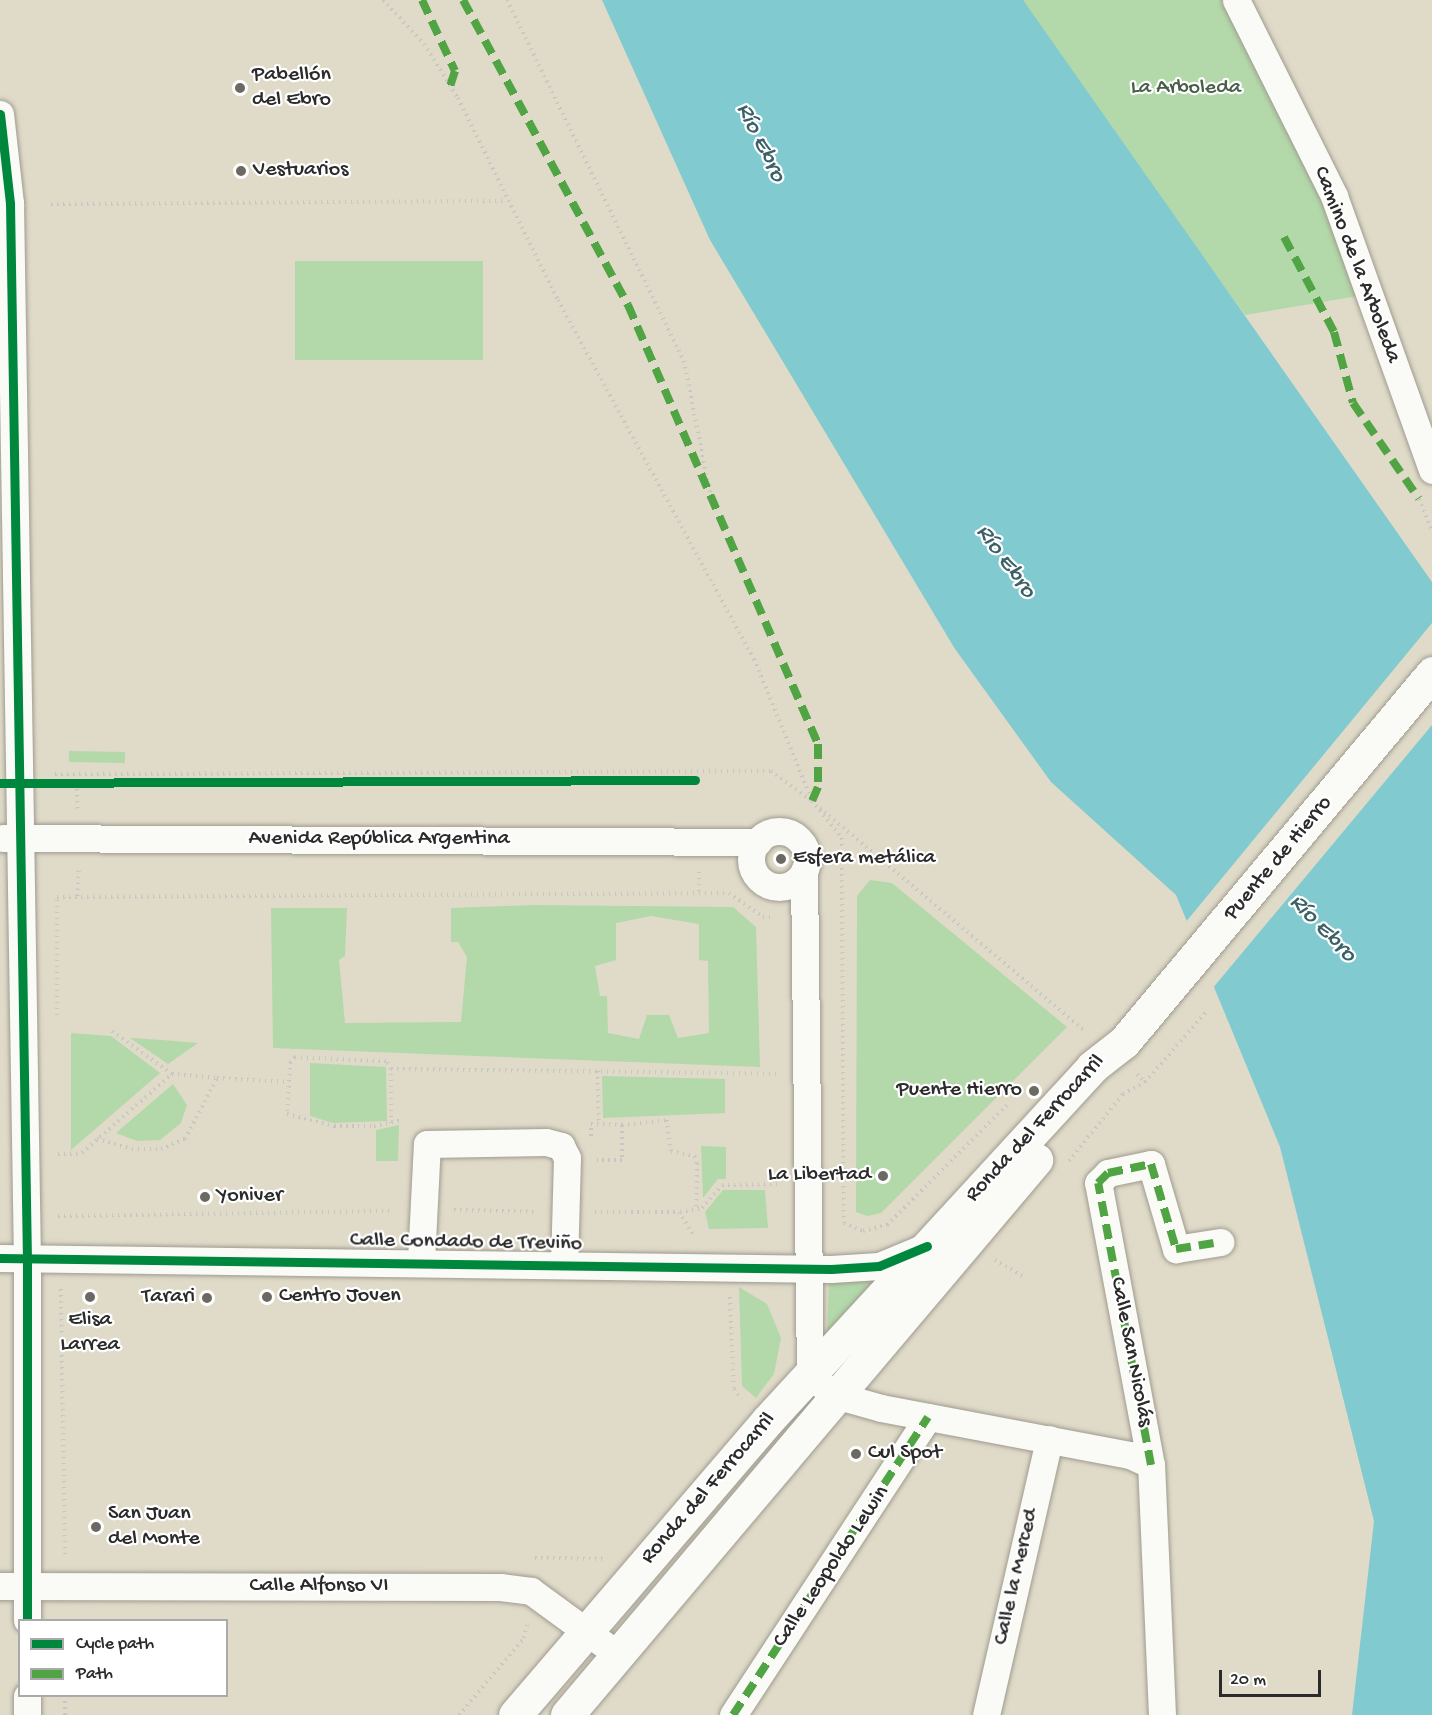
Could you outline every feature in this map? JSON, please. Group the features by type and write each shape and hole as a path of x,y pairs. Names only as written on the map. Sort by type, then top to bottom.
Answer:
{"main road":[{"name":"Puente de Hierro","path":"1116,1046 1432,673"},
{"name":"Ronda del Ferrocarril","path":"567,1715 617,1654 927,1246 1116,1046"},
{"name":"Ronda del Ferrocarril","path":"515,1715 585,1632 822,1385 1120,1061 1116,1046"}],"street":[{"name":"Camino de la Arboleda","path":"1236,0 1334,196 1432,470"},
{"path":"0,114 10,203 18,783 9,838 27,1258 27,1619"},
{"path":"804,872 791,884 764,883 753,868 758,842 779,831 795,836 807,855 804,872 807,1269 822,1385 928,1418 1130,1455 1151,1465"},
{"name":"Avenida República Argentina","path":"9,838 758,842"},
{"name":"Calle Condado de Treviño","path":"421,1261 423,1151 430,1141 553,1143 567,1158 564,1263"},
{"name":"Calle San Nicolás","path":"1162,1715 1151,1465 1098,1183 1108,1173 1151,1164 1176,1249 1220,1242"},
{"name":"Calle Condado de Treviño","path":"0,1258 421,1261 807,1269 879,1266 927,1246"},
{"name":"Calle Leopoldo Lewin","path":"733,1715 928,1418"},
{"name":"Calle la Merced","path":"986,1715 1049,1439"},
{"name":"Calle Alfonso VI","path":"0,1586 500,1587 531,1591 617,1654"},
{"path":"27,1697 27,1715"}],"path":[{"path":"383,0 423,44 458,98 506,201 754,659 812,801 842,838 844,1223 863,1232 886,1226 1015,1097"},
{"path":"507,0 684,361 710,494"},
{"path":"51,204 506,201"},
{"path":"1419,500 1432,532"},
{"path":"55,774 771,771 812,801 1083,1029 1116,1046"},
{"path":"18,783 695,780"},
{"path":"57,1027 57,897 729,893 763,917 779,918 780,929"},
{"path":"1145,1082 1206,1012"},
{"path":"1075,1038 1083,1029"},
{"path":"112,1031 172,1074 287,1082"},
{"path":"391,1123 391,1069 386,1061 295,1056 287,1082 287,1114 334,1126 391,1123 403,1120"},
{"path":"781,1063 781,1085"},
{"path":"391,1069 781,1074"},
{"path":"598,1070 599,1124"},
{"path":"58,1154 82,1153 172,1074"},
{"path":"98,1139 132,1149 161,1149 185,1139 217,1078"},
{"path":"591,1170 591,1124 622,1125 667,1120 672,1151 695,1156 696,1211"},
{"path":"592,1160 622,1160 622,1125"},
{"path":"58,1143 58,1164"},
{"path":"782,1173 782,1196"},
{"path":"679,1212 696,1211 722,1185 782,1184"},
{"path":"591,1201 591,1212"},
{"path":"59,1205 59,1216"},
{"path":"25,1216 422,1209"},
{"path":"1000,1263 1026,1278"},
{"path":"61,1301 65,1586"},
{"path":"459,1715 524,1638 527,1620 520,1616"},
{"path":"65,1697 65,1715"}],"green space":[{"name":"La Arboleda","path":"1016,0 1236,0 1370,294 1245,315"},
{"path":"295,261 483,261 483,360 295,360"},
{"path":"69,751 125,752 125,763 69,762"},
{"path":"870,880 892,883 1067,1027 881,1213 868,1216 856,1212 857,896"},
{"path":"534,905 733,907 756,927 760,1067 273,1048 271,908 347,908 345,956 339,960 345,1023 461,1022 467,957 458,942 451,942 451,908","holes":["651,916 699,924 699,960 708,961 709,1033 678,1038 669,1015 647,1015 639,1039 608,1033 607,996 600,996 595,966 616,960 616,923"]},
{"path":"71,1033 111,1036 160,1073 71,1150"},
{"path":"130,1038 162,1040 198,1043 168,1064"},
{"path":"310,1063 386,1067 387,1121 333,1123 310,1116"},
{"path":"602,1076 725,1079 725,1113 603,1118"},
{"path":"173,1084 187,1105 181,1123 160,1140 137,1141 116,1133"},
{"path":"399,1125 398,1161 376,1161 376,1130"},
{"path":"701,1146 726,1147 726,1179 718,1179 703,1198"},
{"path":"723,1190 765,1190 768,1228 709,1229 705,1212"},
{"path":"829,1280 876,1282 827,1332"},
{"path":"739,1287 767,1304 781,1338 774,1374 756,1398 742,1386"}],"water":[{"name":"Río Ebro","path":"602,0 1023,0 1432,582 1432,1715 1352,1715 1374,1521 1280,1147 1176,895 1051,782 955,649 710,240"}],"pier":[{"path":"1432,623 1432,725 1212,989 1185,923"}],"marked path":[{"path":"422,0 455,71 450,86"},
{"path":"463,0 628,305 818,744 818,787 812,801"},
{"path":"1284,237 1334,332 1353,403 1419,499"},
{"path":"1151,1465 1098,1183 1108,1173 1151,1164 1176,1249 1220,1242"},
{"path":"733,1715 928,1417"}],"cycle path":[{"path":"0,114 10,203 27,1258 27,1619"},
{"path":"0,783 695,780"},
{"path":"0,1258 831,1269 879,1266 927,1246"}],"place":[{"name":"Pabellón del Ebro","path":"240,88"},
{"name":"Vestuarios","path":"241,171"},
{"name":"Esfera metálica","path":"781,859"},
{"name":"Puente Hierro","path":"1034,1091"},
{"name":"La Libertad","path":"883,1176"},
{"name":"Yoniver","path":"205,1197"},
{"name":"Elisa Larrea","path":"90,1297"},
{"name":"Centro Joven","path":"267,1297"},
{"name":"Tarari","path":"207,1298"},
{"name":"Cul Spot","path":"856,1454"},
{"name":"San Juan del Monte","path":"96,1527"}]}
